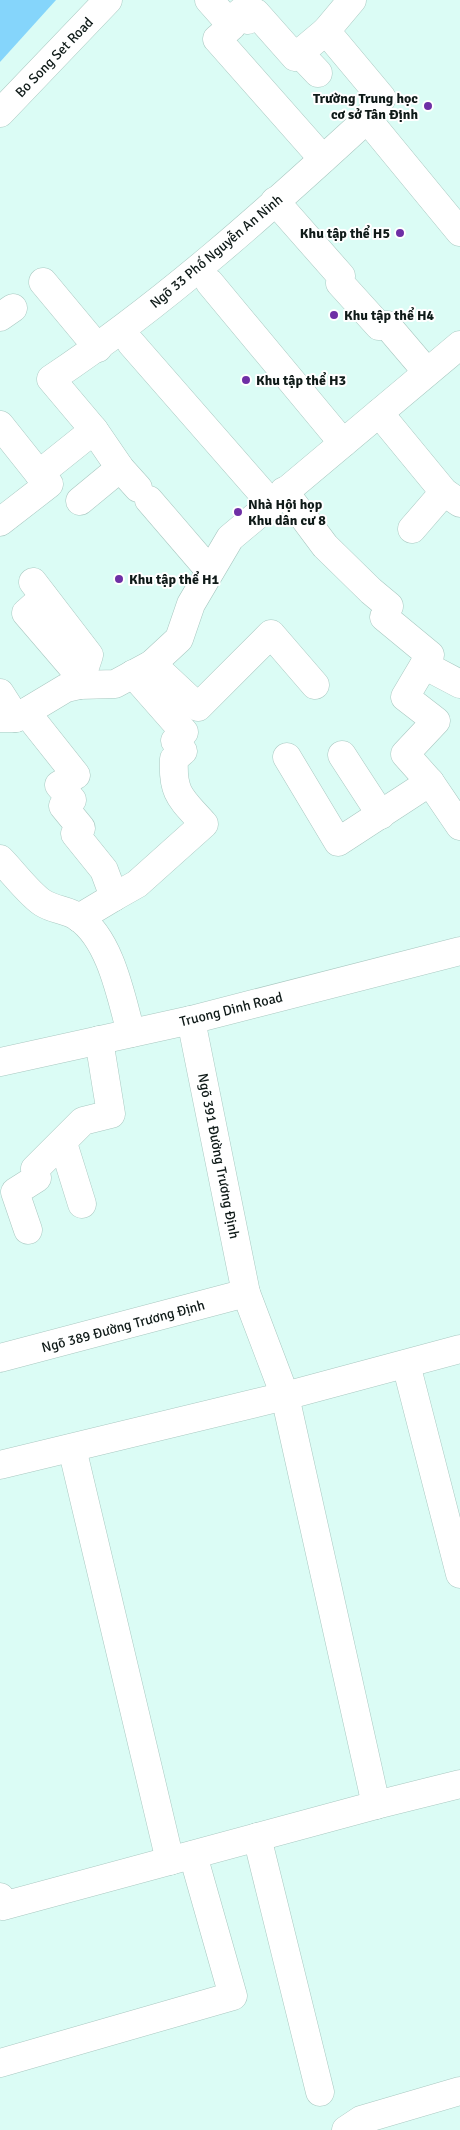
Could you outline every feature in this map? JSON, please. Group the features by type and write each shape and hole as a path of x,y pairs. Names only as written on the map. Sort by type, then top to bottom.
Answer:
{"main road":[{"name":"Bo Song Set Road","path":"0,113 108,0"},
{"path":"210,0 232,26 217,39 323,160"},
{"path":"229,22 242,11 248,20 256,13 295,58 309,63 326,31 352,0"},
{"name":"Ngõ 33 Phố Nguyễn An Ninh","path":"210,571 120,468 94,430 52,380 98,348 199,269 367,119 382,98 326,31"},
{"path":"367,119 460,232"},
{"path":"275,201 342,276 340,283 379,326 387,325 427,372"},
{"path":"43,282 98,348"},
{"path":"210,283 343,443"},
{"path":"131,343 371,591 386,611 430,655 405,697 436,720 405,754 430,782 460,826"},
{"path":"14,716 66,688 79,685 115,684 142,669 179,639 191,604 230,538 277,496 460,345"},
{"path":"379,412 452,498 412,529"},
{"path":"0,425 49,484 0,522"},
{"path":"39,474 94,430"},
{"path":"80,501 120,468"},
{"path":"39,590 26,614 74,669 79,685"},
{"path":"142,669 198,707 270,634 315,685"},
{"path":"424,665 460,684"},
{"path":"79,918 137,884 204,824 178,795 173,777 174,759 184,751 175,741 184,732 142,669"},
{"path":"0,693 14,716 76,775 59,785 72,800 63,806 81,828 75,834 104,870 114,896"},
{"path":"342,755 381,816"},
{"path":"288,757 338,842 381,816 430,782"},
{"path":"0,860 42,903 79,918 96,935 108,956 131,1033"},
{"name":"Truong Dinh Road","path":"0,1062 191,1020 460,951"},
{"name":"Ngõ 391 Đường Trương Định","path":"191,1020 246,1293 285,1396 376,1805"},
{"path":"28,1230 15,1192 37,1178 35,1169 83,1121 111,1114 99,1040"},
{"path":"63,1143 82,1204"},
{"name":"Ngõ 389 Đường Trương Định","path":"0,1358 246,1293"},
{"path":"0,1465 285,1396 460,1349"},
{"path":"406,1364 460,1574"},
{"path":"0,2063 233,1996 182,1858 72,1448"},
{"path":"0,1897 3,1906 460,1784"},
{"path":"257,1837 320,2092"},
{"path":"346,2130 361,2120 460,2091"}],"water":[{"path":"0,0 56,0 0,62"}],"place":[{"name":"Trường Trung học cơ sở Tân Định","path":"428,106"},
{"name":"Khu tập thể H5","path":"400,233"},
{"name":"Khu tập thể H4","path":"334,315"},
{"name":"Khu tập thể H3","path":"246,380"},
{"name":"Nhà Hội họp Khu dân cư 8","path":"238,512"},
{"name":"Khu tập thể H1","path":"119,579"}]}
